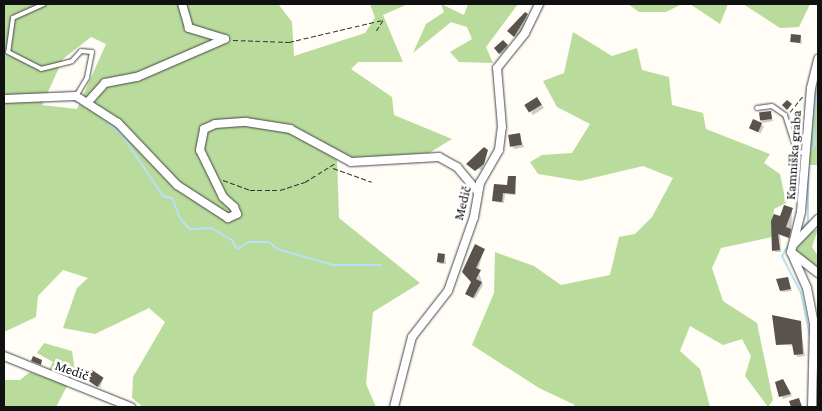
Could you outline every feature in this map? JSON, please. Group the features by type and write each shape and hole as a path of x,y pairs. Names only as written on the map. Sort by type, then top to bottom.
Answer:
{"street":[{"path":"182,4 189,28 225,39"},
{"name":"Medič","path":"394,407 412,337 448,291 474,217 477,192 501,138 498,68 525,33 539,4"},
{"path":"87,103 105,83 137,77 225,39"},
{"name":"Kamniška graba","path":"793,241 800,212 811,88 818,59"},
{"path":"4,99 76,96 143,145 177,186 228,218 237,214 223,197 200,150 204,128 246,122 290,128 341,159 439,157 457,167 477,192"},
{"path":"793,241 818,220"},
{"path":"793,241 818,273"},
{"path":"793,241 807,288 814,324 812,407"},
{"name":"Medič","path":"4,356 132,407"}],"lane":[{"path":"44,4 13,18 8,52 41,69 72,61 81,51 92,52 87,78 76,96"},
{"path":"757,108 772,106 786,116 797,153 804,152"}],"path":[{"path":"225,39 289,42 383,20 376,31"},
{"path":"786,116 811,88"},
{"path":"222,178 250,190 280,190 331,167 341,159"},
{"path":"331,167 372,182"}],"green space":[{"path":"4,4 279,5 292,22 294,56 365,33 375,18 370,4 408,4 383,15 403,62 358,62 351,69 392,97 394,115 452,139 429,153 337,159 339,218 420,283 373,312 366,384 376,407 143,407 132,398 133,377 165,322 149,308 95,334 63,328 77,288 88,278 63,270 38,296 36,317 4,332","holes":["91,37 106,44 77,109 42,105 63,59"]},
{"path":"441,4 464,15 468,4 518,4 486,47 493,63 459,62 450,52 472,39 467,27 451,22 413,53 426,24 444,12"},
{"path":"628,4 682,4 666,12 639,12"},
{"path":"690,4 728,4 720,24"},
{"path":"743,4 810,4 799,27 780,28"},
{"path":"573,32 612,56 637,48 642,70 669,77 672,105 703,113 706,129 770,154 764,163 780,174 786,203 774,209 772,237 721,248 712,268 723,301 757,323 773,400 768,407 745,376 751,356 742,339 723,345 690,326 680,351 700,369 710,407 573,407 575,405 539,388 472,345 494,293 495,252 534,266 561,285 610,275 619,237 635,234 652,217 673,178 643,166 580,181 538,174 530,162 542,155 572,153 590,124 557,107 543,81 564,73"},
{"path":"818,81 818,165 808,165 811,105"},
{"path":"818,229 812,247 818,256 818,274 796,251 801,237"},
{"path":"44,343 72,351 75,371 56,407 4,407 4,380 20,380 30,372 45,377 53,362 37,353"}],"building":[{"path":"525,12 528,14 514,37 507,31"},
{"path":"791,34 801,35 800,43 790,42"},
{"path":"503,40 508,45 499,54 494,48"},
{"path":"537,97 542,105 529,113 524,105"},
{"path":"787,100 792,104 787,110 782,105"},
{"path":"771,111 772,119 760,120 759,112"},
{"path":"753,119 762,123 758,132 749,128"},
{"path":"520,133 522,145 510,147 508,135"},
{"path":"484,147 488,150 484,164 475,171 466,164"},
{"path":"508,176 516,176 515,194 503,193 502,202 492,201 494,184 507,185"},
{"path":"784,205 793,208 786,227 791,229 789,238 778,234 780,250 772,251 771,221 774,214 780,216"},
{"path":"475,244 485,249 476,268 481,270 476,279 482,282 473,298 465,294 471,282 462,272"},
{"path":"438,253 445,254 444,263 437,262"},
{"path":"788,277 791,289 780,291 776,279"},
{"path":"772,315 801,321 803,354 794,355 792,344 776,345"},
{"path":"33,356 42,360 41,365 31,361"},
{"path":"92,370 104,378 97,387 86,379"},
{"path":"783,379 791,394 779,397 775,382"},
{"path":"799,398 802,407 791,407 789,401"}],"waterway":[{"path":"809,153 815,144 813,124 818,84"},
{"path":"72,100 83,105"},
{"path":"98,114 122,135 163,196 172,198 181,220 190,229 211,228 232,240 237,249 249,242 269,242 277,249 333,265 381,265"},
{"path":"803,229 808,221 808,170"},
{"path":"792,239 782,256 801,293 810,337"}]}
